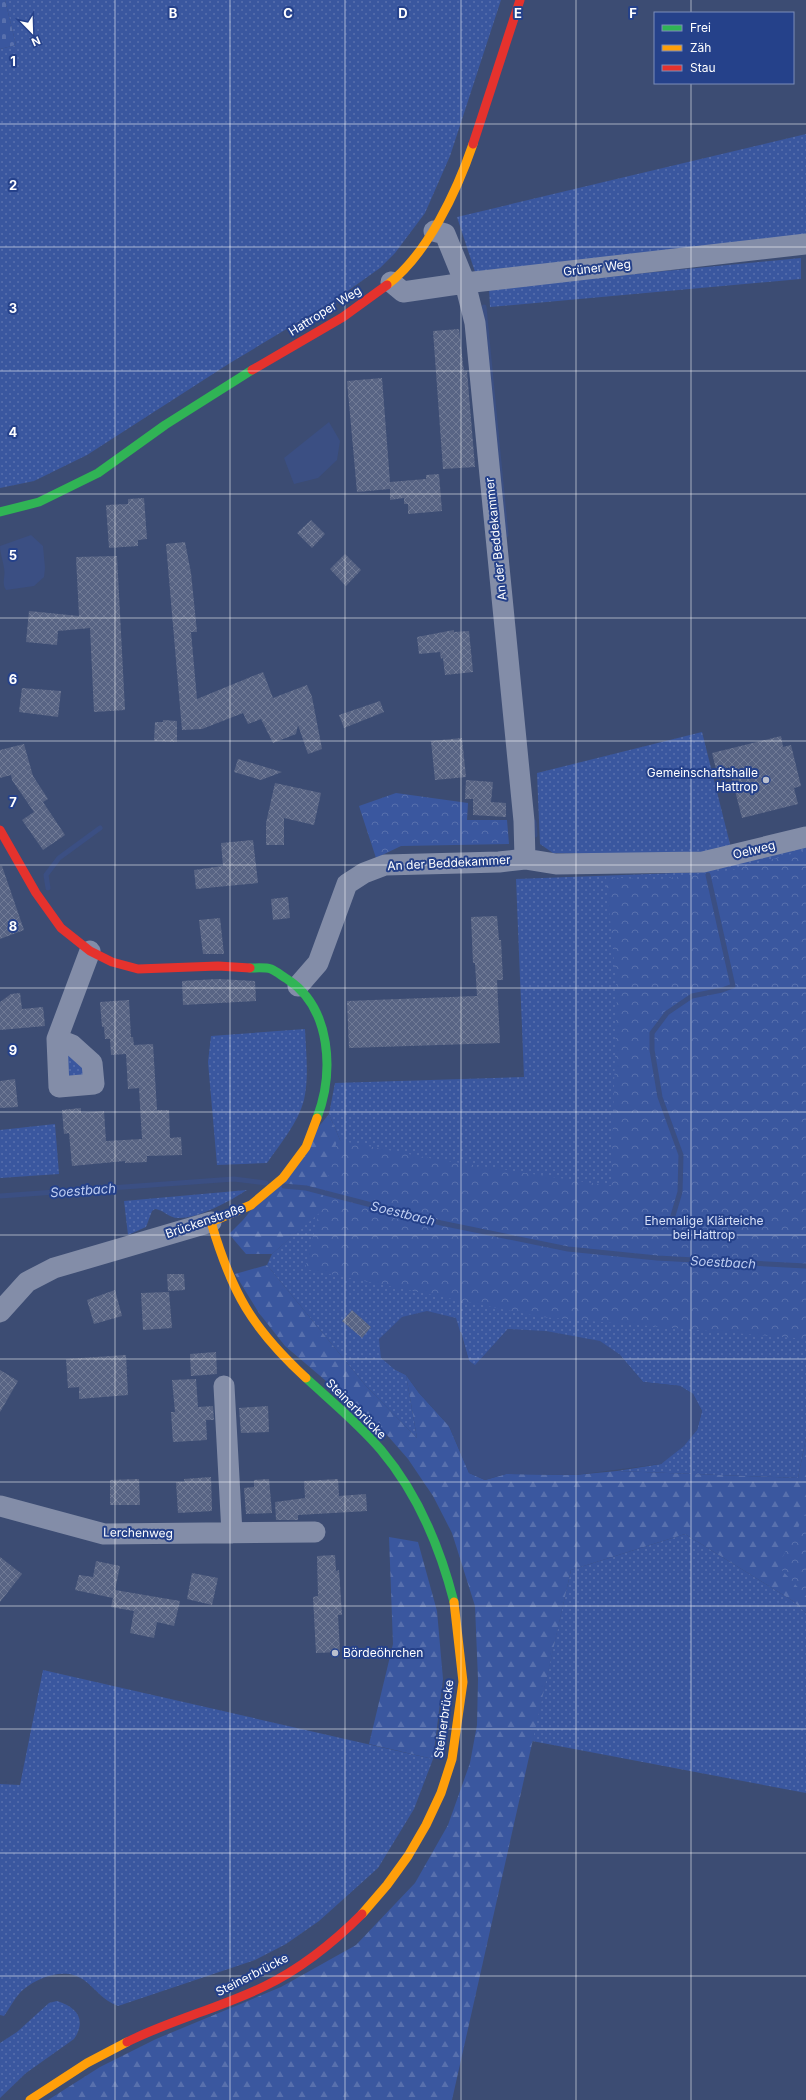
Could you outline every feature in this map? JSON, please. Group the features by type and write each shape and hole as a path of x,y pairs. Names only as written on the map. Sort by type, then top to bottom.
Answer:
{"street":[{"name":"Hattroper Weg","path":"0,512 39,502 98,473 171,421 239,377 343,317 390,282 413,261 434,231 466,162 520,0"},
{"name":"An der Beddekammer","path":"434,231 445,234 465,283 475,323 524,821 525,859"},
{"name":"Grüner Weg","path":"390,282 403,292 465,283 806,244"},
{"name":"Brückenstraße","path":"0,830 36,893 61,928 90,951 112,962 138,969 218,966 271,970 298,986 316,1009 327,1051 328,1079 321,1107 306,1147 283,1178 251,1205 210,1222 54,1268 7,1291 0,1312"},
{"name":"Oelweg","path":"703,862 806,837"},
{"name":"An der Beddekammer","path":"298,986 318,963 347,884 364,873 385,866 499,862 525,859 556,864 703,862"},
{"path":"57,1039 90,951"},
{"name":"Steinerbrücke","path":"30,2100 74,2069 118,2046 149,2031 226,2003 280,1978 344,1933 399,1873 429,1819 452,1758 463,1681 456,1608 438,1548 417,1504 396,1470 354,1422 280,1353 250,1318 236,1294 224,1266 210,1222"},
{"path":"224,1386 232,1533"},
{"name":"Lerchenweg","path":"0,1506 104,1534 315,1532"}],"green space":[{"path":"0,0 5,0 16,45 0,49"},
{"path":"5,0 501,0 450,156 425,213 395,253 380,268 335,300 230,363 87,455 34,481 0,488 0,49 16,45"},
{"path":"806,134 806,235 476,275 457,217"},
{"path":"801,258 801,279 490,307 489,288"},
{"path":"702,732 731,848 700,856 553,853 540,844 537,773"},
{"path":"396,793 468,803 467,820 507,820 509,844 401,846 376,858 359,806"},
{"path":"806,847 806,1238 343,1147 329,1114 335,1083 524,1077 516,879 703,872"},
{"name":"Ehemalige Klärteiche bei Hattrop","path":"806,850 806,1339 541,1317 305,1269 337,1140 434,1159 611,1186 617,992 606,877 652,880 732,870"},
{"path":"305,1029 307,1064 306,1091 298,1117 288,1133 267,1163 217,1165 208,1062 211,1036"},
{"path":"64,1054 71,1054 85,1067 86,1077 72,1079 66,1072"},
{"path":"329,1114 343,1147 324,1209 272,1254 246,1254 229,1234 243,1220"},
{"path":"55,1124 59,1174 0,1178 0,1130"},
{"path":"247,1190 214,1208 186,1218 175,1218 155,1209 152,1211 146,1227 128,1235 124,1201"},
{"path":"324,1208 806,1318 806,1438 798,1478 617,1471 661,1464 697,1430 702,1411 693,1394 680,1386 643,1382 619,1354 508,1329 475,1366 469,1361 461,1332 394,1369 406,1375 417,1438 366,1386 267,1265 272,1254"},
{"path":"267,1265 366,1386 417,1438 406,1375 419,1393 449,1426 469,1473 485,1480 506,1474 575,1475 617,1471 798,1478 806,1438 806,1613 793,1601 685,1534 571,1570 452,2100 48,2100 100,2067 156,2039 281,1987 356,1945 415,1883 448,1825 470,1763 477,1725 478,1679 475,1606 452,1533 433,1496 408,1459 380,1427 285,1346 259,1313 235,1274"},
{"path":"806,1512 806,1596 778,1566"},
{"path":"685,1534 793,1601 806,1613 806,1793 532,1741 571,1570"},
{"path":"389,1537 418,1542 437,1611 443,1679 433,1759 369,1744 393,1644"},
{"path":"43,1670 433,1759 414,1809 378,1868 319,1921 286,1944 255,1960 118,2006 112,2004 84,1980 77,1976 61,1974 45,1977 30,1984 24,1989 4,2016 0,2015 0,1784 20,1785"},
{"path":"57,2001 70,2007 78,2015 80,2026 74,2039 26,2073 0,2098 0,2043 17,2032 49,2003"}],"shaded area":[{"path":"329,422 340,441 337,460 318,478 294,484 284,458"},
{"path":"31,535 43,546 45,568 44,577 34,586 6,590 4,584 4,565 0,552 0,546"},
{"path":"427,1311 456,1318 469,1361 475,1365 508,1329 546,1331 600,1341 619,1354 643,1382 680,1386 693,1394 702,1411 697,1430 684,1446 661,1464 575,1475 506,1474 485,1480 469,1473 449,1426 419,1393 406,1375 394,1369 381,1358 379,1339 402,1317"}],"building":[{"path":"459,329 464,372 467,371 475,467 443,469 433,331"},
{"path":"382,378 390,482 426,479 426,475 439,474 442,511 408,514 408,504 404,504 404,498 390,500 390,489 357,492 347,381"},
{"path":"144,498 147,539 138,540 138,546 109,548 106,505 128,504 128,499"},
{"path":"311,520 325,534 312,548 297,533"},
{"path":"185,542 191,573 197,632 191,632 197,699 263,672 273,698 307,685 312,697 322,749 308,754 298,725 296,734 273,743 261,719 248,724 243,713 202,729 182,730 166,544"},
{"path":"345,554 361,570 346,586 330,569"},
{"path":"117,556 125,710 94,712 90,628 58,631 57,645 26,642 29,611 79,616 76,557"},
{"path":"454,630 454,632 469,631 473,672 445,675 443,658 441,659 440,652 419,654 417,637"},
{"path":"22,688 61,691 58,717 19,712"},
{"path":"380,701 384,712 344,728 339,715"},
{"path":"163,720 177,721 177,742 154,741 155,722 163,722"},
{"name":"Gemeinschaftshalle Hattrop","path":"781,736 783,747 791,745 801,786 794,788 798,804 742,818 729,767 717,773 712,753"},
{"path":"462,738 466,777 435,780 431,741"},
{"path":"24,744 33,776 48,799 43,802 65,835 43,850 22,820 34,812 12,780 11,775 0,778 0,750"},
{"path":"238,759 282,772 261,780 234,772"},
{"path":"466,780 493,782 491,802 506,803 506,817 473,815 473,799 465,799"},
{"path":"275,783 321,793 314,825 284,818 284,845 266,845 266,823"},
{"path":"253,840 258,883 196,889 194,870 223,866 221,843"},
{"path":"0,866 2,866 24,930 0,939"},
{"path":"288,897 290,918 273,920 271,899"},
{"path":"497,916 499,940 501,940 503,980 497,980 500,1043 349,1048 347,1001 477,996 475,963 473,963 471,917"},
{"path":"220,918 224,954 203,954 199,920"},
{"path":"218,979 255,981 256,1001 183,1005 182,981"},
{"path":"20,993 22,1009 43,1007 45,1026 0,1030 0,1002 11,994"},
{"path":"129,1000 131,1037 133,1037 134,1045 153,1044 157,1110 169,1110 170,1138 181,1137 182,1155 147,1156 147,1162 125,1163 125,1161 72,1166 69,1133 64,1134 62,1110 81,1108 81,1113 104,1111 106,1141 142,1139 139,1088 128,1089 126,1054 111,1055 110,1039 105,1039 104,1027 102,1027 100,1002"},
{"path":"15,1079 18,1107 0,1108 0,1081"},
{"path":"167,1274 184,1274 185,1290 168,1291"},
{"path":"115,1290 122,1316 94,1324 87,1300"},
{"path":"169,1292 172,1328 143,1330 141,1293"},
{"path":"352,1310 371,1327 362,1338 342,1321"},
{"path":"216,1352 217,1374 191,1376 190,1354"},
{"path":"126,1355 128,1395 79,1399 79,1387 68,1388 66,1359"},
{"path":"0,1370 18,1381 0,1412"},
{"path":"196,1379 198,1407 213,1406 214,1420 206,1420 207,1440 173,1442 171,1412 175,1412 172,1380"},
{"path":"268,1406 269,1432 241,1433 239,1408"},
{"path":"211,1477 212,1511 178,1513 176,1482 185,1482 184,1479"},
{"path":"139,1479 140,1505 110,1505 110,1480"},
{"path":"269,1479 272,1513 246,1514 244,1488 254,1487 254,1480"},
{"path":"338,1479 339,1496 366,1494 367,1511 298,1515 298,1520 276,1520 275,1502 305,1498 304,1481"},
{"path":"335,1555 336,1571 339,1570 342,1615 338,1615 340,1652 316,1653 313,1597 318,1596 317,1556"},
{"path":"0,1557 22,1574 0,1602"},
{"path":"96,1561 120,1566 115,1590 180,1601 174,1626 157,1622 154,1638 130,1633 134,1611 111,1607 113,1598 75,1590 79,1575 93,1577"},
{"path":"192,1573 218,1578 212,1605 187,1599"}],"waterway":[{"path":"484,307 506,535"},
{"path":"534,822 535,835"},
{"path":"48,888 46,875 59,858 100,828"},
{"path":"672,1219 680,1192 681,1155 660,1097 652,1050 652,1033 667,1013 692,996 722,990 733,986 708,875"},
{"name":"Soestbach","path":"0,1196 234,1179 266,1183"},
{"name":"Soestbach","path":"284,1186 306,1188 441,1223 568,1249 657,1258 806,1266"}],"traffic: fast":[{"path":"0,512 39,502 98,473 165,425 252,370"},
{"path":"250,968 271,969 287,979 302,991 313,1007 321,1024 327,1062 326,1081 317,1118"},
{"path":"306,1378 364,1431 381,1450 406,1485 417,1503 435,1541 454,1602"}],"traffic: slow":[{"path":"387,285 402,272 428,240 458,182 473,144"},
{"path":"306,1378 271,1342 257,1325 246,1308 227,1269 211,1222 251,1205 283,1178 306,1147 317,1118"},
{"path":"362,1914 387,1885 408,1856 426,1825 441,1793 452,1759 463,1682 454,1602"},
{"path":"30,2100 87,2063 127,2042"}],"traffic: jam":[{"path":"473,144 520,0"},
{"path":"252,370 343,317 387,285"},
{"path":"0,830 36,893 61,928 90,951 112,962 138,969 218,966 250,968"},
{"path":"127,2042 161,2027 248,1994 279,1979 316,1954 340,1935 362,1914"}],"place":[{"name":"Gemeinschaftshalle Hattrop","path":"766,780"},
{"name":"Bördeöhrchen","path":"335,1653"}]}
